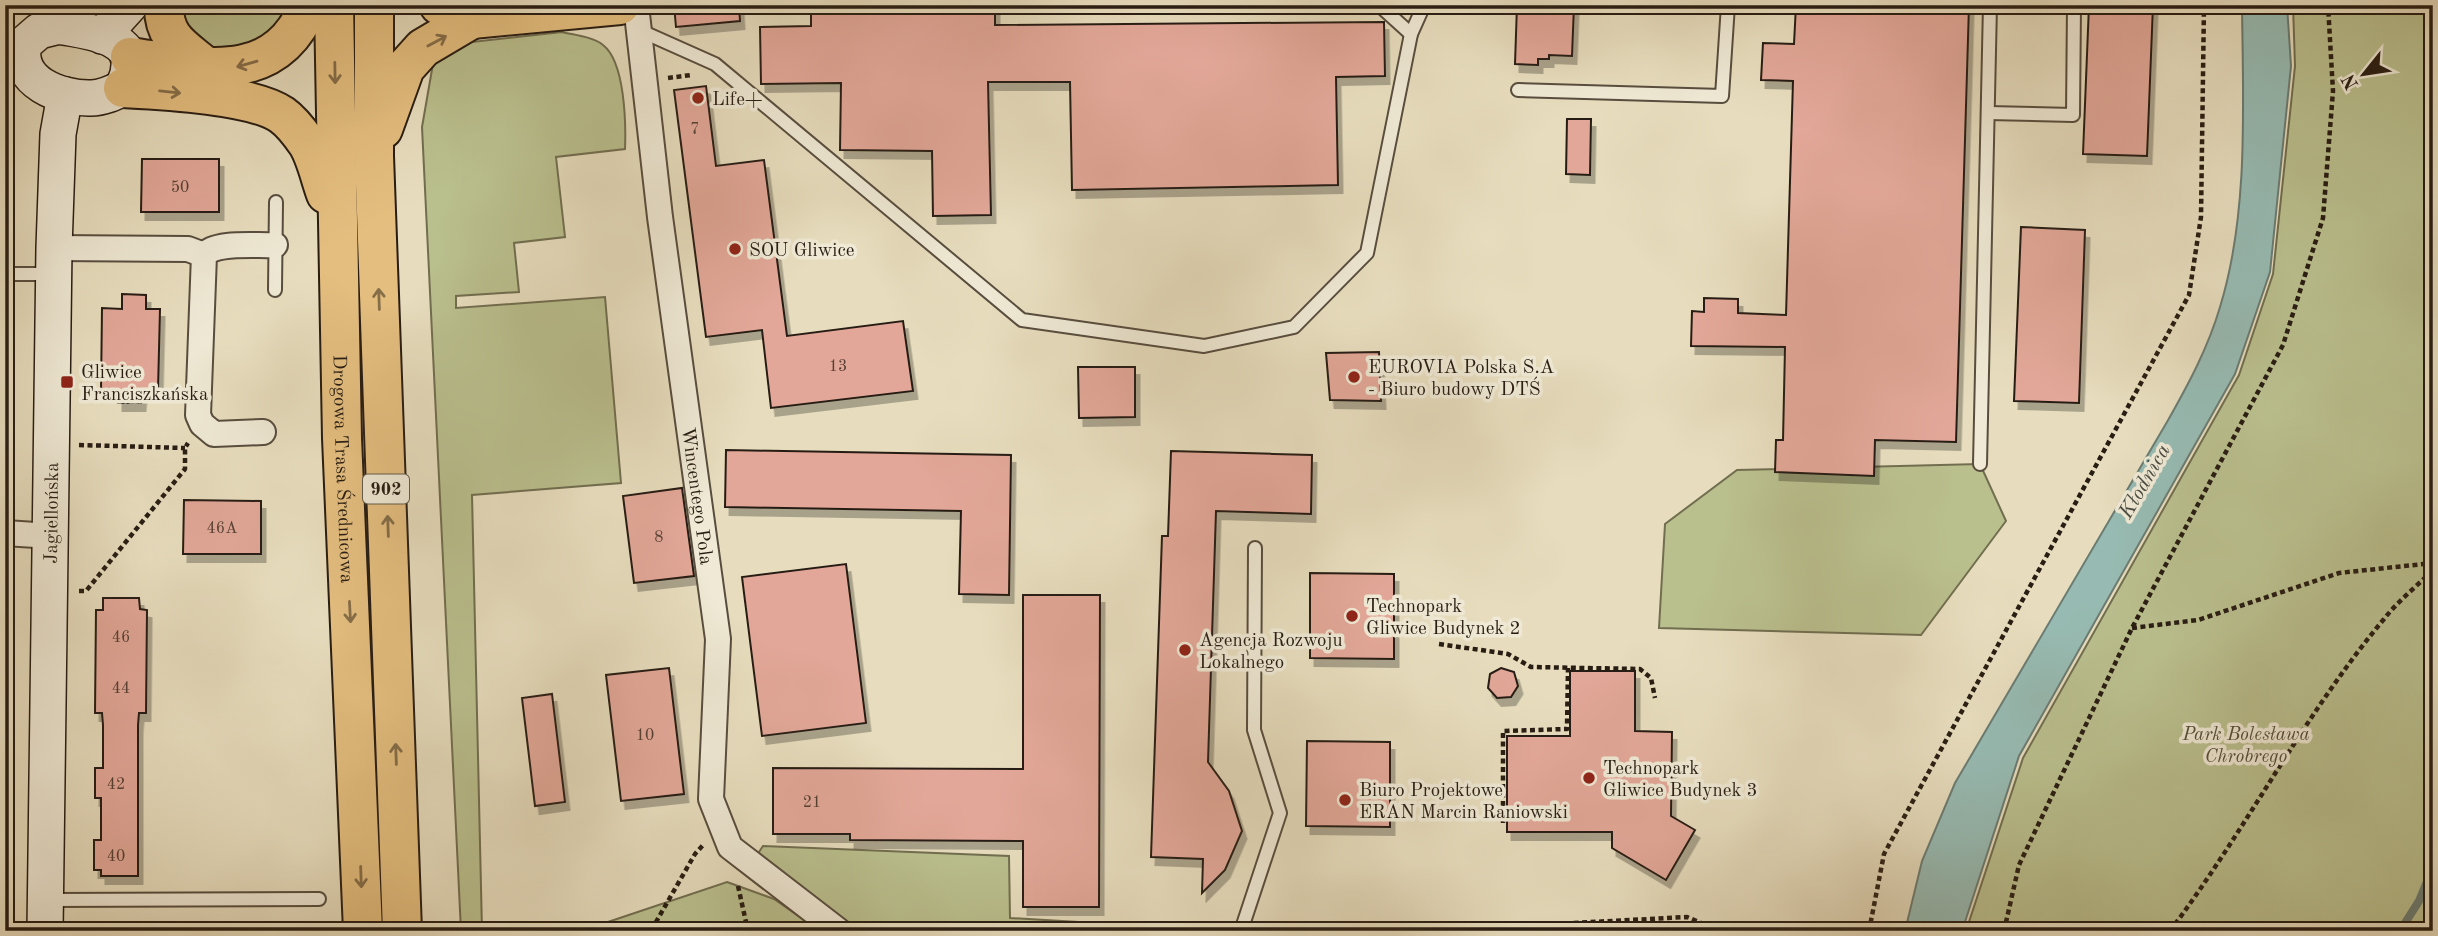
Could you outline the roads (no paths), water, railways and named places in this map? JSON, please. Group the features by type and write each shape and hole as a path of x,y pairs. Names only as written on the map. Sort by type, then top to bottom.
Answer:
{"main road":[{"path":"164,5 167,29 179,46 207,68"},
{"path":"120,58 207,68 242,66 264,58 289,40 309,5"},
{"name":"Drogowa Trasa Średnicowa","path":"334,5 342,438 363,931"},
{"name":"902","path":"374,5 374,156 402,931"},
{"path":"374,156 405,68 455,12 630,18"},
{"path":"120,58 237,99 260,104 282,115 296,127 309,146 337,225"},
{"path":"398,822 418,931"}],"street":[{"path":"120,58 59,26 39,31 14,50 30,75 43,87 65,95 92,98 114,93 130,5"},
{"path":"120,58 147,29 157,5"},
{"name":"Wincentego Pola","path":"636,5 630,18 718,639 711,799 730,847 839,931"},
{"name":"Jagiellońska","path":"45,916 54,261 58,134 65,95"},
{"path":"263,432 214,434 202,424 198,415 204,255 209,249 219,246 275,245"},
{"path":"54,261 188,249 204,255"},
{"path":"5,533 51,536"}],"lane":[{"path":"1379,5 1411,34"},
{"path":"630,18 715,64 1022,320 1204,346 1294,327 1367,253 1411,34 1424,5"},
{"path":"1518,89 1722,96 1728,5"},
{"path":"1980,464 1990,5"},
{"path":"1988,113 2073,115 2074,5"},
{"path":"275,290 276,202"},
{"path":"5,274 54,261"},
{"path":"1241,931 1280,813 1254,730 1255,548"},
{"path":"45,916 319,899"}],"water":[{"name":"Kłodnica","path":"2242,5 2287,5 2291,66 2270,272 2235,374 2019,756 1962,931 1905,931 1922,861 1955,783 2167,422 2210,337 2229,271 2240,196 2243,119"}],"waterway":[{"path":"2400,931 2419,901 2433,867"}],"place":[{"name":"Life+","path":"698,98"},
{"name":"SOU Gliwice","path":"735,249"},
{"name":"EUROVIA Polska S.A - Biuro budowy DTŚ","path":"1354,377"},
{"name":"Gliwice Franciszkańska","path":"67,382"},
{"name":"Technopark Gliwice Budynek 2","path":"1352,616"},
{"name":"Agencja Rozwoju Lokalnego","path":"1185,650"},
{"name":"Technopark Gliwice Budynek 3","path":"1589,778"},
{"name":"Biuro Projektowe ERAN Marcin Raniowski","path":"1345,800"}],"park label":[{"name":"Park Bolesława Chrobrego","path":"2246,744"}]}
